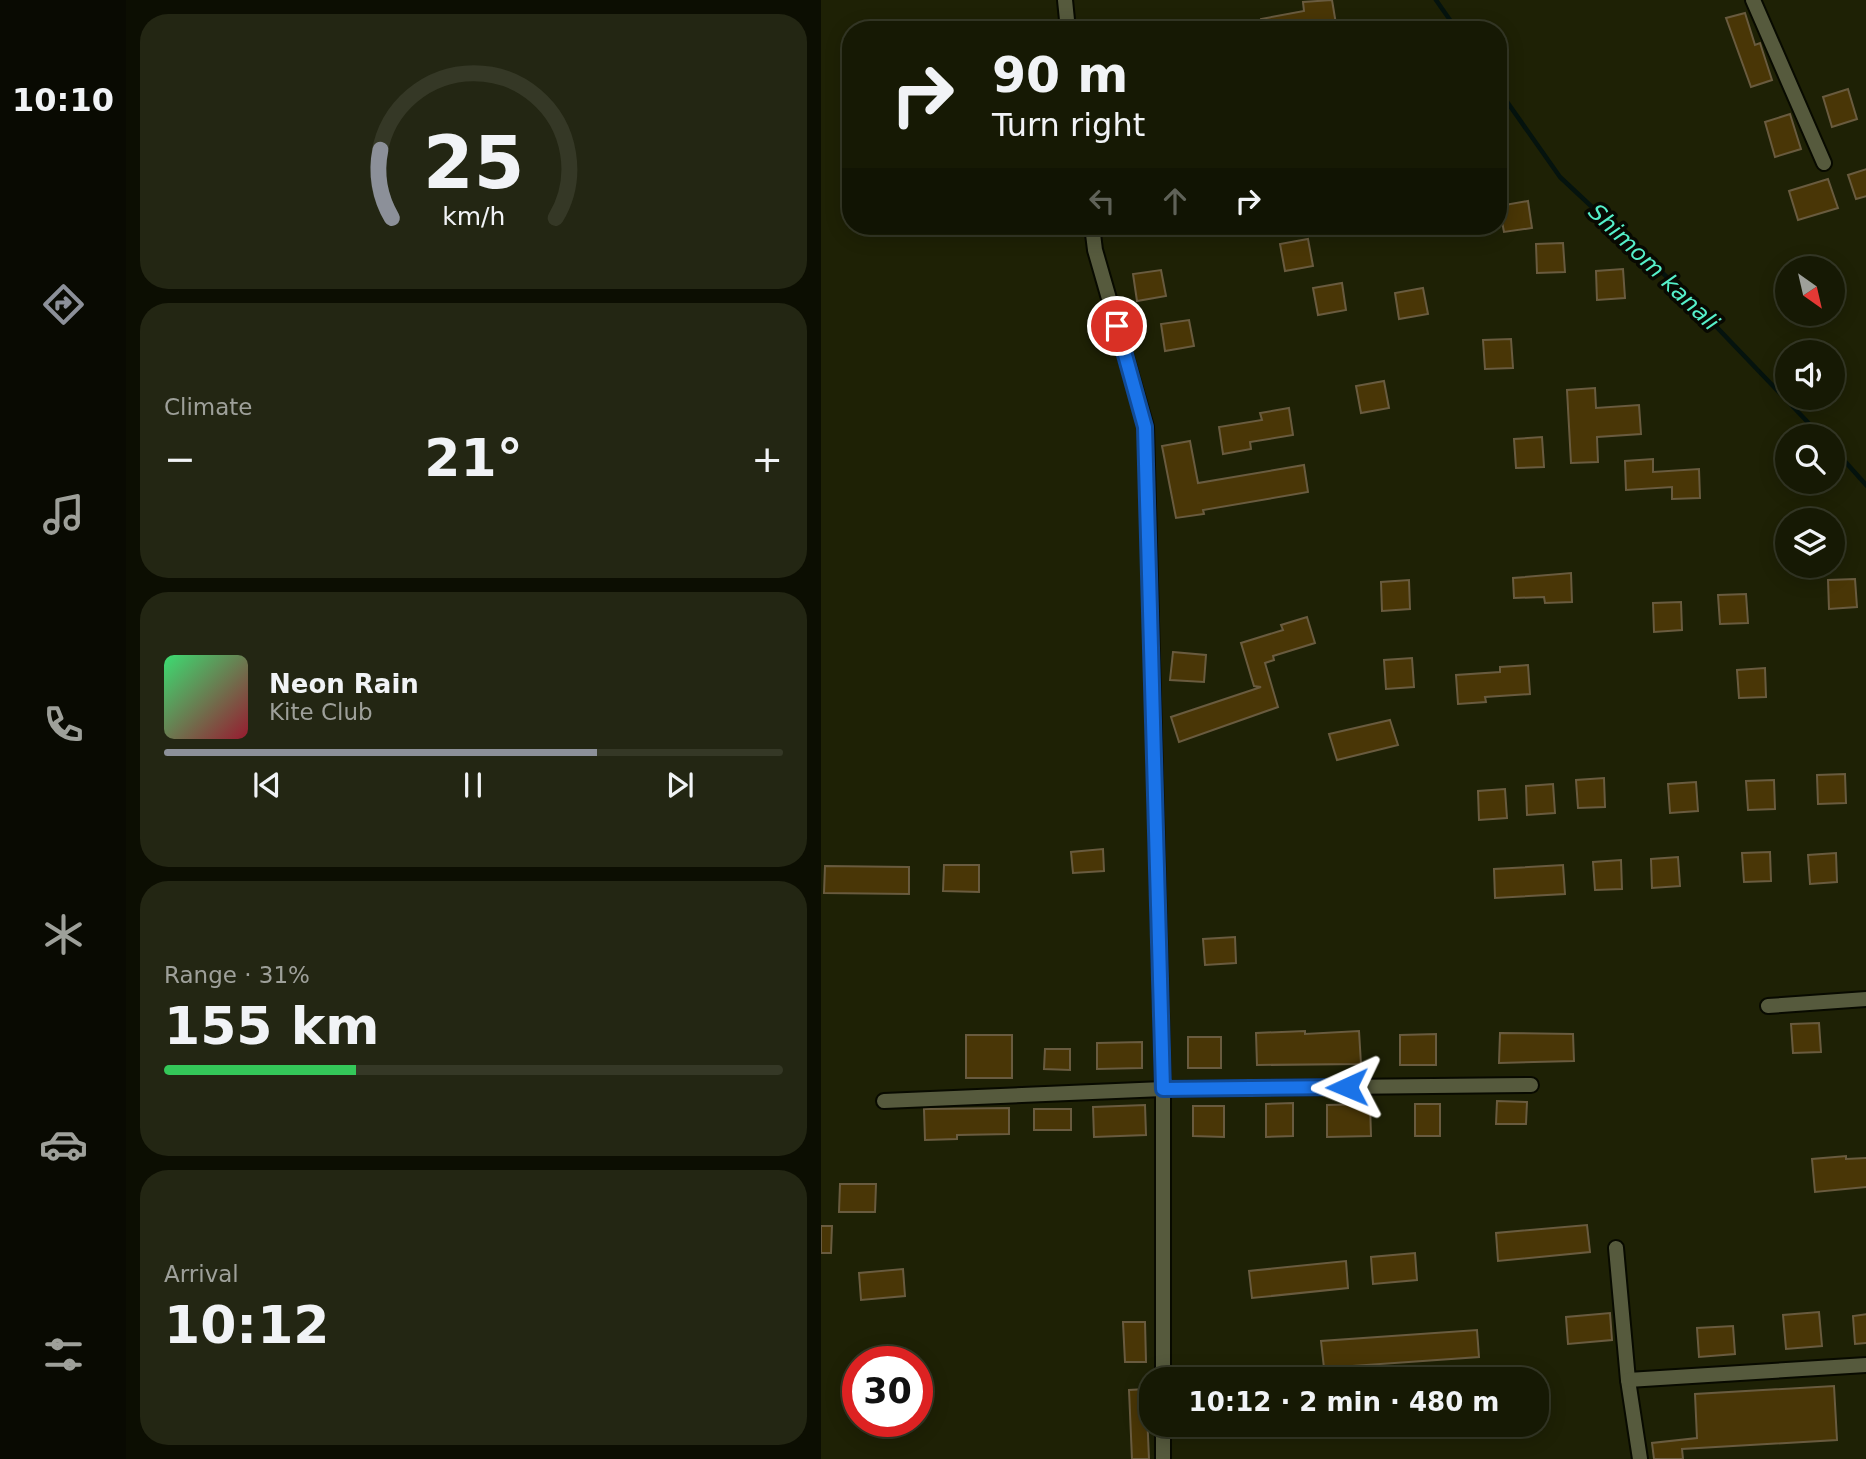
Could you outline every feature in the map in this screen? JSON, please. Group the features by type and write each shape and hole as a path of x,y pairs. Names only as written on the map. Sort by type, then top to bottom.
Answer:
{"street":[{"path":"1065,0 1067,21"},
{"path":"1753,0 1824,163"},
{"path":"1093,235 1095,250 1145,427 1163,1089 1163,1367"},
{"path":"1768,1006 1866,999"},
{"path":"884,1101 1163,1089 1531,1085"},
{"path":"1616,1248 1628,1380 1640,1459"},
{"path":"1628,1380 1866,1365"},
{"path":"1163,1437 1163,1459"}],"building":[{"path":"1332,0 1336,21 1261,21 1304,11 1303,2"},
{"path":"1745,13 1755,45 1760,43 1772,80 1751,87 1726,18"},
{"path":"1848,89 1857,119 1832,127 1823,97"},
{"path":"1790,114 1801,149 1775,157 1765,122"},
{"path":"1867,169 1867,196 1856,199 1848,175"},
{"path":"1828,179 1838,208 1798,220 1789,191"},
{"path":"1528,201 1532,228 1507,232 1507,205"},
{"path":"1308,239 1313,266 1285,271 1280,244"},
{"path":"1563,243 1565,272 1537,273 1536,244"},
{"path":"1623,269 1625,298 1597,300 1596,271"},
{"path":"1161,270 1166,296 1137,301 1133,274"},
{"path":"1342,283 1346,310 1318,315 1313,288"},
{"path":"1423,288 1428,314 1399,319 1395,293"},
{"path":"1189,320 1194,346 1165,351 1161,324"},
{"path":"1511,339 1513,368 1485,369 1483,340"},
{"path":"1384,381 1389,408 1361,413 1356,386"},
{"path":"1595,388 1596,408 1639,405 1641,434 1597,437 1598,462 1571,463 1567,390"},
{"path":"1289,408 1293,435 1250,442 1251,449 1223,454 1219,427 1262,420 1260,413"},
{"path":"1542,437 1544,467 1516,468 1514,439"},
{"path":"1190,441 1198,483 1304,465 1308,492 1203,510 1204,514 1176,518 1162,446"},
{"path":"1653,459 1653,472 1699,469 1700,498 1672,499 1672,487 1626,490 1625,461"},
{"path":"1571,573 1572,602 1545,603 1544,597 1514,598 1513,578"},
{"path":"1855,579 1857,607 1829,609 1828,580"},
{"path":"1409,580 1410,609 1382,611 1381,582"},
{"path":"1746,594 1748,623 1720,624 1718,595"},
{"path":"1681,602 1682,630 1654,632 1653,603"},
{"path":"1307,617 1315,643 1273,656 1274,660 1265,663 1278,707 1179,742 1171,717 1261,687 1254,686 1241,643 1283,630 1281,625"},
{"path":"1173,652 1206,655 1204,682 1170,680"},
{"path":"1412,658 1414,687 1386,689 1384,660"},
{"path":"1528,665 1530,694 1485,697 1486,702 1458,704 1456,675 1500,672 1500,667"},
{"path":"1765,668 1766,697 1739,698 1737,670"},
{"path":"1390,720 1398,745 1337,760 1329,734"},
{"path":"1845,774 1846,803 1818,804 1817,775"},
{"path":"1604,778 1605,807 1578,808 1576,780"},
{"path":"1774,780 1775,809 1748,810 1746,781"},
{"path":"1696,782 1698,811 1670,813 1668,784"},
{"path":"1553,784 1555,813 1527,815 1526,786"},
{"path":"1505,789 1507,818 1479,820 1478,791"},
{"path":"1103,849 1104,871 1073,873 1071,852"},
{"path":"1770,852 1771,881 1744,882 1742,853"},
{"path":"1836,853 1837,882 1810,884 1808,855"},
{"path":"1678,857 1680,886 1652,888 1651,859"},
{"path":"1621,860 1622,889 1595,890 1593,862"},
{"path":"944,865 979,865 979,892 943,891"},
{"path":"1563,865 1565,894 1495,898 1494,869"},
{"path":"825,866 909,867 909,894 824,893"},
{"path":"1235,937 1236,963 1205,965 1203,939"},
{"path":"1819,1023 1821,1052 1793,1053 1791,1024"},
{"path":"1305,1031 1305,1034 1359,1031 1361,1064 1257,1065 1256,1033"},
{"path":"1500,1033 1573,1034 1574,1061 1499,1063"},
{"path":"1436,1034 1436,1065 1400,1065 1400,1035"},
{"path":"966,1035 1012,1035 1012,1078 966,1078"},
{"path":"1188,1037 1221,1037 1221,1068 1188,1068"},
{"path":"1142,1042 1142,1068 1097,1069 1097,1043"},
{"path":"1045,1049 1070,1049 1070,1070 1044,1069"},
{"path":"1497,1101 1527,1102 1526,1124 1496,1124"},
{"path":"1293,1103 1293,1136 1266,1137 1266,1104"},
{"path":"1370,1104 1371,1136 1327,1137 1327,1105"},
{"path":"1415,1104 1440,1104 1440,1136 1415,1136"},
{"path":"1145,1105 1146,1135 1094,1137 1093,1107"},
{"path":"1193,1106 1224,1106 1224,1137 1193,1136"},
{"path":"1009,1108 1009,1134 957,1135 957,1139 925,1140 924,1109"},
{"path":"1034,1109 1071,1109 1071,1130 1034,1130"},
{"path":"1846,1156 1846,1159 1867,1158 1867,1187 1815,1192 1812,1159"},
{"path":"840,1184 876,1184 875,1212 839,1212"},
{"path":"1587,1225 1590,1252 1498,1261 1496,1233"},
{"path":"821,1226 832,1226 831,1253 821,1253"},
{"path":"1415,1253 1417,1280 1373,1284 1371,1257"},
{"path":"1346,1261 1348,1288 1252,1298 1249,1271"},
{"path":"903,1269 905,1296 861,1300 859,1273"},
{"path":"1819,1312 1822,1346 1786,1349 1783,1315"},
{"path":"1610,1313 1612,1340 1568,1344 1566,1317"},
{"path":"1867,1314 1867,1343 1855,1344 1853,1316"},
{"path":"1123,1322 1145,1322 1146,1362 1125,1362"},
{"path":"1733,1326 1735,1354 1699,1357 1697,1328"},
{"path":"1477,1330 1479,1357 1324,1367 1321,1341"},
{"path":"1834,1386 1837,1440 1682,1449 1683,1459 1654,1459 1652,1443 1697,1438 1695,1394"},
{"path":"1139,1389 1139,1437 1148,1437 1149,1459 1132,1459 1129,1390"}],"waterway":[{"name":"Shimom kanali","path":"1436,0 1451,21"},
{"name":"Shimom kanali","path":"1507,102 1560,177 1684,293 1810,424"},
{"name":"Shimom kanali","path":"1845,461 1867,486"}],"route":[{"path":"1117,326 1145,427 1163,1089 1347,1087"}]}
